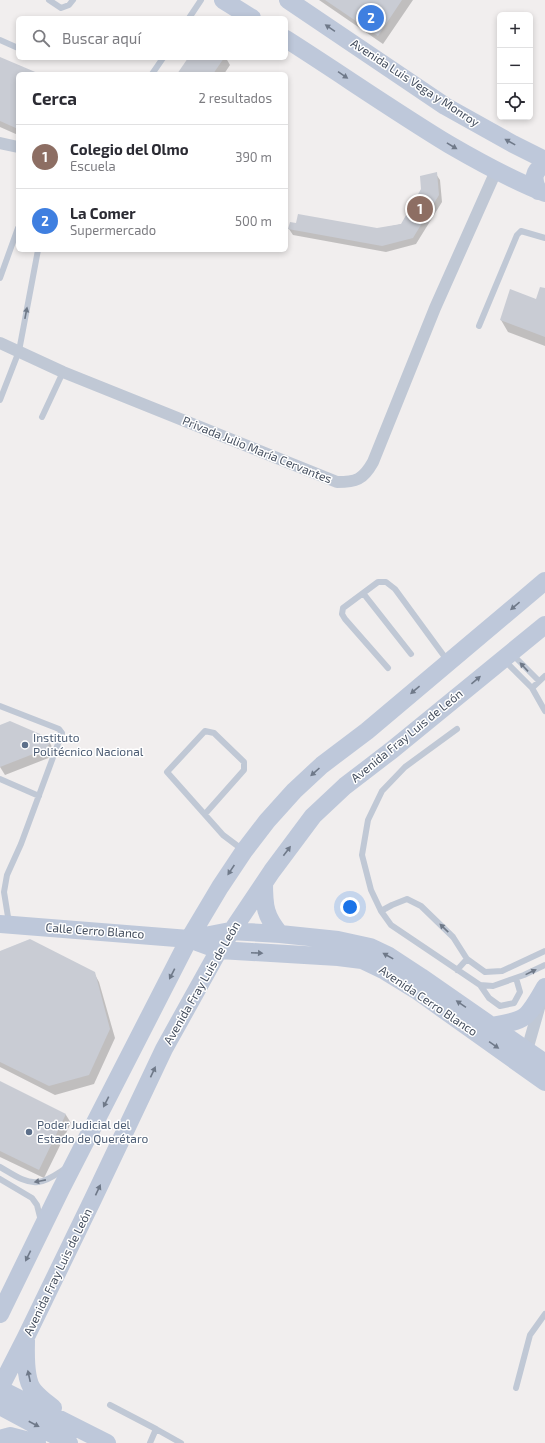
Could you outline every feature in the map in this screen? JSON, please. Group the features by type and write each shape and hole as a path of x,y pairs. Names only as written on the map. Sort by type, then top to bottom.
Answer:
{"main road":[{"path":"223,0 249,16"},
{"name":"Avenida Luis Vega y Monroy","path":"288,0 446,106 513,144 545,160"},
{"path":"288,40 406,118 496,171 542,192"},
{"path":"542,192 534,180 535,173 545,164"},
{"path":"0,1314 43,1226 189,939 220,887 244,851 267,821 294,791 322,766 367,731 545,581"},
{"name":"Avenida Fray Luis de León","path":"0,1388 97,1192 164,1049 218,950 264,883 303,829 329,801 506,655 545,625"},
{"path":"264,883 264,903 266,913 271,923 280,934"},
{"name":"Calle Cerro Blanco","path":"4,924 189,939"},
{"name":"Avenida Cerro Blanco","path":"189,939 230,931 338,940 370,947 389,956 545,1062"},
{"name":"Avenida Cerro Blanco","path":"189,939 218,950 338,957 362,960 385,971 416,990 545,1082"},
{"path":"492,1026 516,1022 524,1018 533,1008 545,987"},
{"path":"26,1337 28,1378 33,1390 71,1425"},
{"path":"0,1388 107,1443"},
{"path":"0,1406 69,1443"},
{"path":"0,1438 10,1436 37,1443"}],"street":[{"path":"0,143 16,147"},
{"name":"Privada Julio María Cervantes","path":"0,342 63,372 337,482 357,480 367,473 373,462 435,308 496,171"},
{"path":"527,1050 545,987"}],"lane":[{"path":"49,0 61,8 69,5 73,0"},
{"path":"190,16 201,0"},
{"path":"0,40 16,47"},
{"path":"153,72 162,60"},
{"path":"479,326 517,235 521,231 545,238"},
{"path":"0,278 16,234"},
{"path":"0,400 19,351 38,252"},
{"path":"42,417 63,372"},
{"path":"388,668 342,614 343,608 378,582 386,582 395,589 448,662"},
{"path":"363,593 411,654"},
{"path":"506,655 539,681"},
{"path":"506,655 532,688 545,711"},
{"path":"532,688 545,676"},
{"path":"0,706 61,730 62,737 21,844 7,875 4,892 4,924"},
{"path":"457,729 405,767 382,791 368,820 362,855 371,890 381,911 391,925 480,985 488,998 500,1006 514,1003 520,992 516,978"},
{"path":"205,814 244,770 244,762 214,733 205,731 167,772 223,835 244,851"},
{"path":"0,779 39,796"},
{"path":"381,911 407,899 413,901 421,906 453,937 467,960 485,972 502,971 545,951"},
{"path":"457,970 467,960"},
{"path":"480,985 493,986 545,965"},
{"path":"0,1167 23,1179 38,1182 47,1180 75,1163"},
{"path":"0,1179 32,1198 37,1205 43,1226"},
{"path":"516,1388 530,1335 545,1314"},
{"path":"110,1405 182,1443"},
{"path":"150,1443 156,1429"}],"building":[{"path":"325,0 402,0 378,36"},
{"path":"0,57 35,72 16,72 16,128 0,121"},
{"path":"187,60 223,60 214,72 178,72"},
{"path":"437,172 439,195 413,238 382,246 288,229 290,222 296,223 298,214 377,228 401,224 421,189 420,176"},
{"path":"540,287 545,288 545,337 500,320 510,289 536,299"},
{"name":"Instituto Politécnico Nacional","path":"10,721 47,737 50,743 46,749 0,767 0,725"},
{"path":"30,939 95,972 110,1029 89,1075 49,1086 0,1062 0,951"},
{"name":"Poder Judicial del Estado de Querétaro","path":"0,1081 66,1114 39,1170 0,1151"}],"place":[{"name":"La Comer","path":"371,18"},
{"name":"Colegio del Olmo","path":"420,209"},
{"name":"Instituto Politécnico Nacional","path":"25,745"},
{"name":"Poder Judicial del Estado de Querétaro","path":"29,1132"}]}
